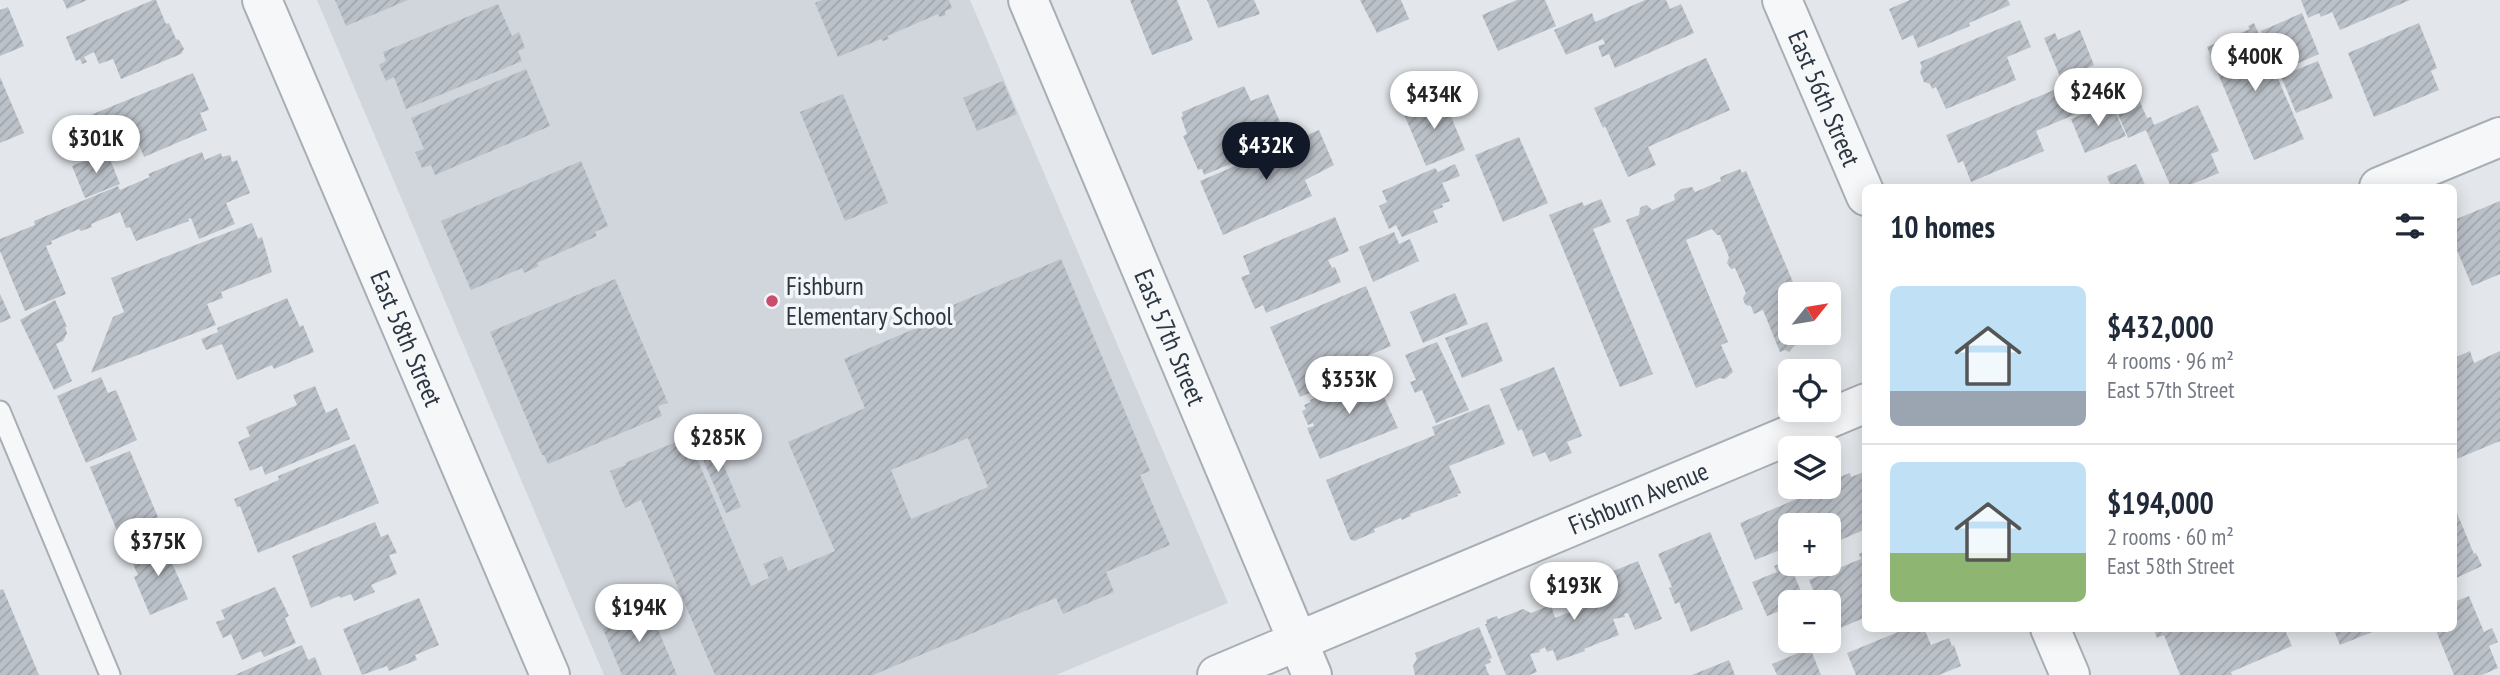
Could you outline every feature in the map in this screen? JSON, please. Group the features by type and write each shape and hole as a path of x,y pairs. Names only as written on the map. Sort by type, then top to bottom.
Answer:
{"street":[{"name":"East 58th Street","path":"262,0 551,675"},
{"name":"East 57th Street","path":"1028,0 1304,658"},
{"name":"East 56th Street","path":"1782,0 1862,186"},
{"path":"2386,184 2500,137"},
{"name":"Fishburn Avenue","path":"1217,675 1304,658 1862,405"},
{"path":"2052,632 2070,675"}],"lane":[{"path":"0,411 110,675"}],"shaded area":[{"name":"Fishburn Elementary School","path":"317,0 970,0 1228,603 1056,675 604,675"}],"building":[{"path":"63,0 87,0 67,9"},
{"path":"156,0 166,24 169,23 184,49 181,54 121,79 113,59 99,64 94,52 84,57 87,62 82,64 80,59 76,61 66,37"},
{"path":"335,0 408,0 346,26"},
{"path":"822,0 949,0 952,8 945,11 946,15 940,17 938,14 887,36 889,39 881,39 838,57 815,3"},
{"path":"1130,0 1177,0 1193,40 1152,55"},
{"path":"1207,0 1254,0 1260,14 1218,28"},
{"path":"1360,0 1401,0 1409,19 1377,33"},
{"path":"1517,0 1545,0 1556,26 1498,51 1482,15"},
{"path":"1645,0 1666,0 1670,9 1681,4 1694,33 1615,68 1609,54 1602,57 1598,46 1605,44 1603,39 1566,55 1554,30 1592,13 1595,22"},
{"path":"1910,0 2008,0 2010,5 1918,48 1913,35 1902,40 1889,9"},
{"path":"2301,0 2410,0 2340,30 2332,12 2321,17 2319,13 2308,18"},
{"path":"498,4 512,36 519,32 525,48 518,51 522,61 406,109 394,77 386,81 379,65 386,61 383,52"},
{"path":"8,7 24,46 0,56 0,10"},
{"path":"2302,13 2319,54 2278,72 2261,31"},
{"path":"2020,20 2031,47 2007,57 2016,80 1946,109 1936,87 1932,89 1930,84 1924,82 1920,62"},
{"path":"2254,23 2304,139 2254,160 2207,47 2250,29 2248,26"},
{"path":"2419,23 2437,68 2431,71 2439,90 2374,117 2348,53"},
{"path":"2080,30 2094,65 2061,79 2044,38 2055,33 2058,40"},
{"path":"1706,58 1730,110 1648,147 1656,165 1628,177 1594,108"},
{"path":"2318,61 2333,98 2296,113 2281,76"},
{"path":"526,69 550,126 435,175 431,165 422,168 415,152 424,149 411,118"},
{"path":"193,73 209,110 200,113 207,130 144,157 138,142 116,151 109,135 68,151 59,128"},
{"path":"0,77 24,133 0,143"},
{"path":"2130,79 2147,118 2151,117 2154,125 2198,105 2219,151 2211,154 2219,173 2192,184 2170,184 2146,130 2128,138 2114,105 2122,101 2115,85"},
{"path":"1003,81 1017,114 977,131 963,98"},
{"path":"2066,85 2078,113 2036,131 2044,151 1971,182 1963,161 1958,163 1946,135"},
{"path":"1244,86 1251,101 1268,94 1286,136 1281,138 1283,142 1204,175 1202,169 1198,170 1183,136 1187,134 1182,112"},
{"path":"843,94 888,203 845,221 800,112"},
{"path":"1442,95 1465,150 1426,166 1403,112"},
{"path":"2111,102 2126,136 2085,153 2071,119"},
{"path":"1319,130 1334,165 1305,180 1312,196 1223,235 1200,181"},
{"path":"1519,137 1548,203 1503,222 1475,155"},
{"path":"107,152 120,184 85,198 72,166"},
{"path":"202,152 205,160 221,153 222,157 230,155 232,162 237,160 250,193 226,203 235,224 199,239 191,218 136,241 130,227 126,228 120,212 91,224 92,227 81,231 79,229 51,241 52,244 46,246 66,294 25,311 0,251 0,239 35,225 34,221 118,186 120,190 150,177 148,174"},
{"path":"581,161 608,226 595,232 597,236 537,263 539,266 524,273 522,268 471,290 441,221"},
{"path":"1455,164 1460,176 1442,183 1450,201 1433,211 1438,222 1402,237 1396,225 1389,229 1379,206 1387,202 1382,191 1435,168 1438,172"},
{"path":"2136,164 2145,184 2110,184 2107,176"},
{"path":"1740,169 1742,173 1746,171 1793,282 1778,282 1778,345 1796,345 1789,352 1780,352 1763,310 1754,314 1751,306 1746,305 1743,298 1746,293 1735,268 1731,269 1727,263 1729,257 1720,235 1712,229 1686,240 1728,342 1721,345 1733,372 1725,379 1720,378 1696,388 1626,220 1639,215 1643,206 1647,205 1652,210 1675,200 1674,195 1681,189 1692,187 1695,192 1721,181 1720,177"},
{"path":"1601,199 1611,222 1593,229 1653,374 1620,387 1549,215 1582,202 1584,206"},
{"path":"2500,201 2500,274 2472,286 2457,250 2457,219"},
{"path":"1335,217 1349,251 1328,260 1332,268 1335,267 1341,282 1266,313 1263,305 1255,309 1241,277 1250,274 1243,256"},
{"path":"252,223 258,239 262,237 272,272 221,292 223,298 207,304 216,325 91,373 113,317 124,312 111,278"},
{"path":"1394,232 1399,244 1410,239 1419,261 1373,282 1359,247"},
{"path":"1061,259 1150,471 1140,475 1170,545 1106,572 1114,592 1063,614 1056,598 873,675 715,675 641,500 625,508 610,471 688,437 751,586 769,578 763,564 782,556 788,571 835,551 788,442 865,408 844,359 921,326 918,320","holes":["968,438 988,487 911,519 891,470"]},
{"path":"615,279 668,403 658,406 662,416 548,464 490,332"},
{"path":"1366,286 1391,346 1346,365 1350,375 1300,397 1270,327"},
{"path":"1455,293 1468,324 1423,343 1410,312"},
{"path":"0,294 11,318 0,323"},
{"path":"287,298 300,327 303,325 314,352 274,369 272,365 237,380 222,344 206,350 201,339 218,332 217,328"},
{"path":"55,300 67,327 63,341 56,344 72,381 54,390 20,320"},
{"path":"1487,322 1503,361 1462,378 1445,338"},
{"path":"1437,342 1469,410 1436,423 1422,390 1415,393 1410,382 1416,380 1405,355"},
{"path":"2470,351 2474,363 2500,351 2500,441 2457,459 2457,357"},
{"path":"1554,367 1582,436 1567,442 1572,453 1550,462 1545,452 1533,457 1522,429 1518,431 1500,389"},
{"path":"1375,374 1379,385 1385,383 1389,395 1384,397 1398,428 1320,459 1307,428 1314,426 1313,423 1308,425 1302,411 1306,409 1304,405 1311,402 1310,400"},
{"path":"101,377 108,393 116,390 137,440 86,463 57,396"},
{"path":"315,386 326,413 337,408 350,439 265,475 262,466 250,471 238,442 250,436 246,427 297,405 293,395"},
{"path":"1489,404 1505,444 1449,466 1461,493 1457,494 1458,496 1374,529 1375,532 1354,541 1350,539 1326,480 1435,435 1432,427"},
{"path":"711,435 741,507 726,513 695,441"},
{"path":"355,444 379,503 258,553 240,506 237,507 234,499 279,480 278,476"},
{"path":"130,451 158,517 118,533 90,467"},
{"path":"1850,473 1851,477 1862,473 1862,531 1841,540 1841,513 1778,513 1778,551 1755,560 1740,523 1797,499 1841,499 1841,476"},
{"path":"2457,513 2474,554 2476,553 2482,566 2457,578"},
{"path":"375,522 381,537 388,534 397,553 389,555 397,574 371,585 375,592 354,601 351,594 311,608 292,556"},
{"path":"1710,532 1743,609 1691,632 1679,602 1675,604 1669,588 1672,587 1658,554"},
{"path":"167,541 177,561 172,563 188,599 150,615 134,577 138,575 130,557"},
{"path":"1862,553 1862,619 1841,628 1841,590 1813,590 1809,580 1819,576 1841,576 1841,567 1861,559 1859,554"},
{"path":"1638,561 1662,619 1635,630 1628,613 1624,614 1625,617 1613,619 1619,635 1557,661 1553,650 1547,652 1545,647 1539,650 1540,652 1530,654 1537,672 1529,675 1506,675 1485,624 1486,620 1497,616 1498,619 1523,609 1531,613 1551,605 1555,618 1584,606 1580,590 1586,587 1587,591 1598,586 1597,581 1601,576"},
{"path":"1778,564 1778,576 1795,576 1800,590 1778,590 1778,612 1767,616 1752,582 1777,572 1774,566"},
{"path":"275,587 289,616 285,618 296,643 264,657 261,651 242,660 231,634 223,638 216,622 225,619 221,610"},
{"path":"3,589 39,675 0,675 0,590"},
{"path":"2469,596 2484,632 2492,628 2498,642 2489,646 2498,668 2482,675 2454,675 2437,632 2457,632 2457,601"},
{"path":"419,598 439,645 415,655 417,660 389,671 387,666 362,675 343,629"},
{"path":"647,603 677,675 622,675 603,629 613,625 611,618"},
{"path":"1479,627 1492,658 1489,659 1491,662 1485,665 1489,675 1415,675 1415,653"},
{"path":"1898,632 1926,632 1931,645 1949,638 1961,666 1939,675 1856,675 1847,653"},
{"path":"2155,632 2286,632 2292,646 2231,672 2232,675 2180,675 2164,635 2157,638"},
{"path":"2335,632 2372,632 2340,645"},
{"path":"302,645 308,660 315,657 322,675 235,675"},
{"path":"1798,653 1812,653 1821,675 1777,675 1772,664"},
{"path":"1729,660 1735,675 1692,675"}],"place":[{"name":"Fishburn Elementary School","path":"772,301"}]}
